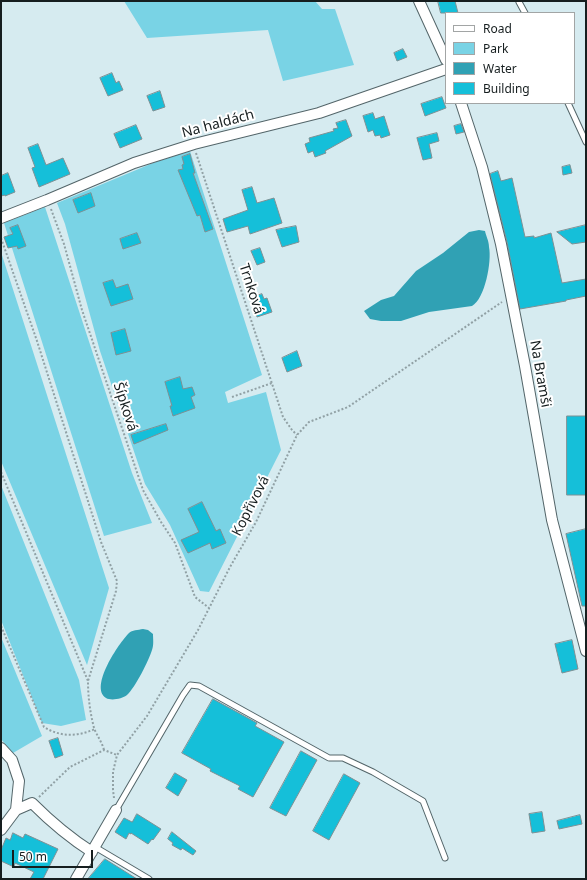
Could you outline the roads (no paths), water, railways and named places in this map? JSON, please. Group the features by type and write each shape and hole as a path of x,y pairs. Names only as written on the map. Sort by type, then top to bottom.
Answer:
{"street":[{"path":"419,1 445,58"},
{"name":"Na haldách","path":"1,218 134,163 194,144 319,113 445,70"},
{"name":"Na Bramši","path":"461,104 482,167 512,297 552,520 586,651"},
{"path":"1,748 12,760 18,781 16,810"},
{"path":"1,830 16,810 32,804 62,831 94,849"},
{"path":"76,879 116,810"}],"lane":[{"path":"520,2 525,12"},
{"path":"568,104 586,142"},
{"path":"116,810 183,695 190,685 199,686 329,758 343,758 373,772 423,800 445,858"},
{"path":"94,849 149,879"}],"water":[{"path":"479,230 485,231 490,253 484,288 477,302 472,306 429,312 401,321 381,321 370,319 364,311 381,300 394,296 416,271 443,253 469,232"},
{"path":"143,629 148,630 153,634 153,648 141,674 127,695 116,699 106,698 102,692 101,685 107,665 124,638 129,633"}]}
